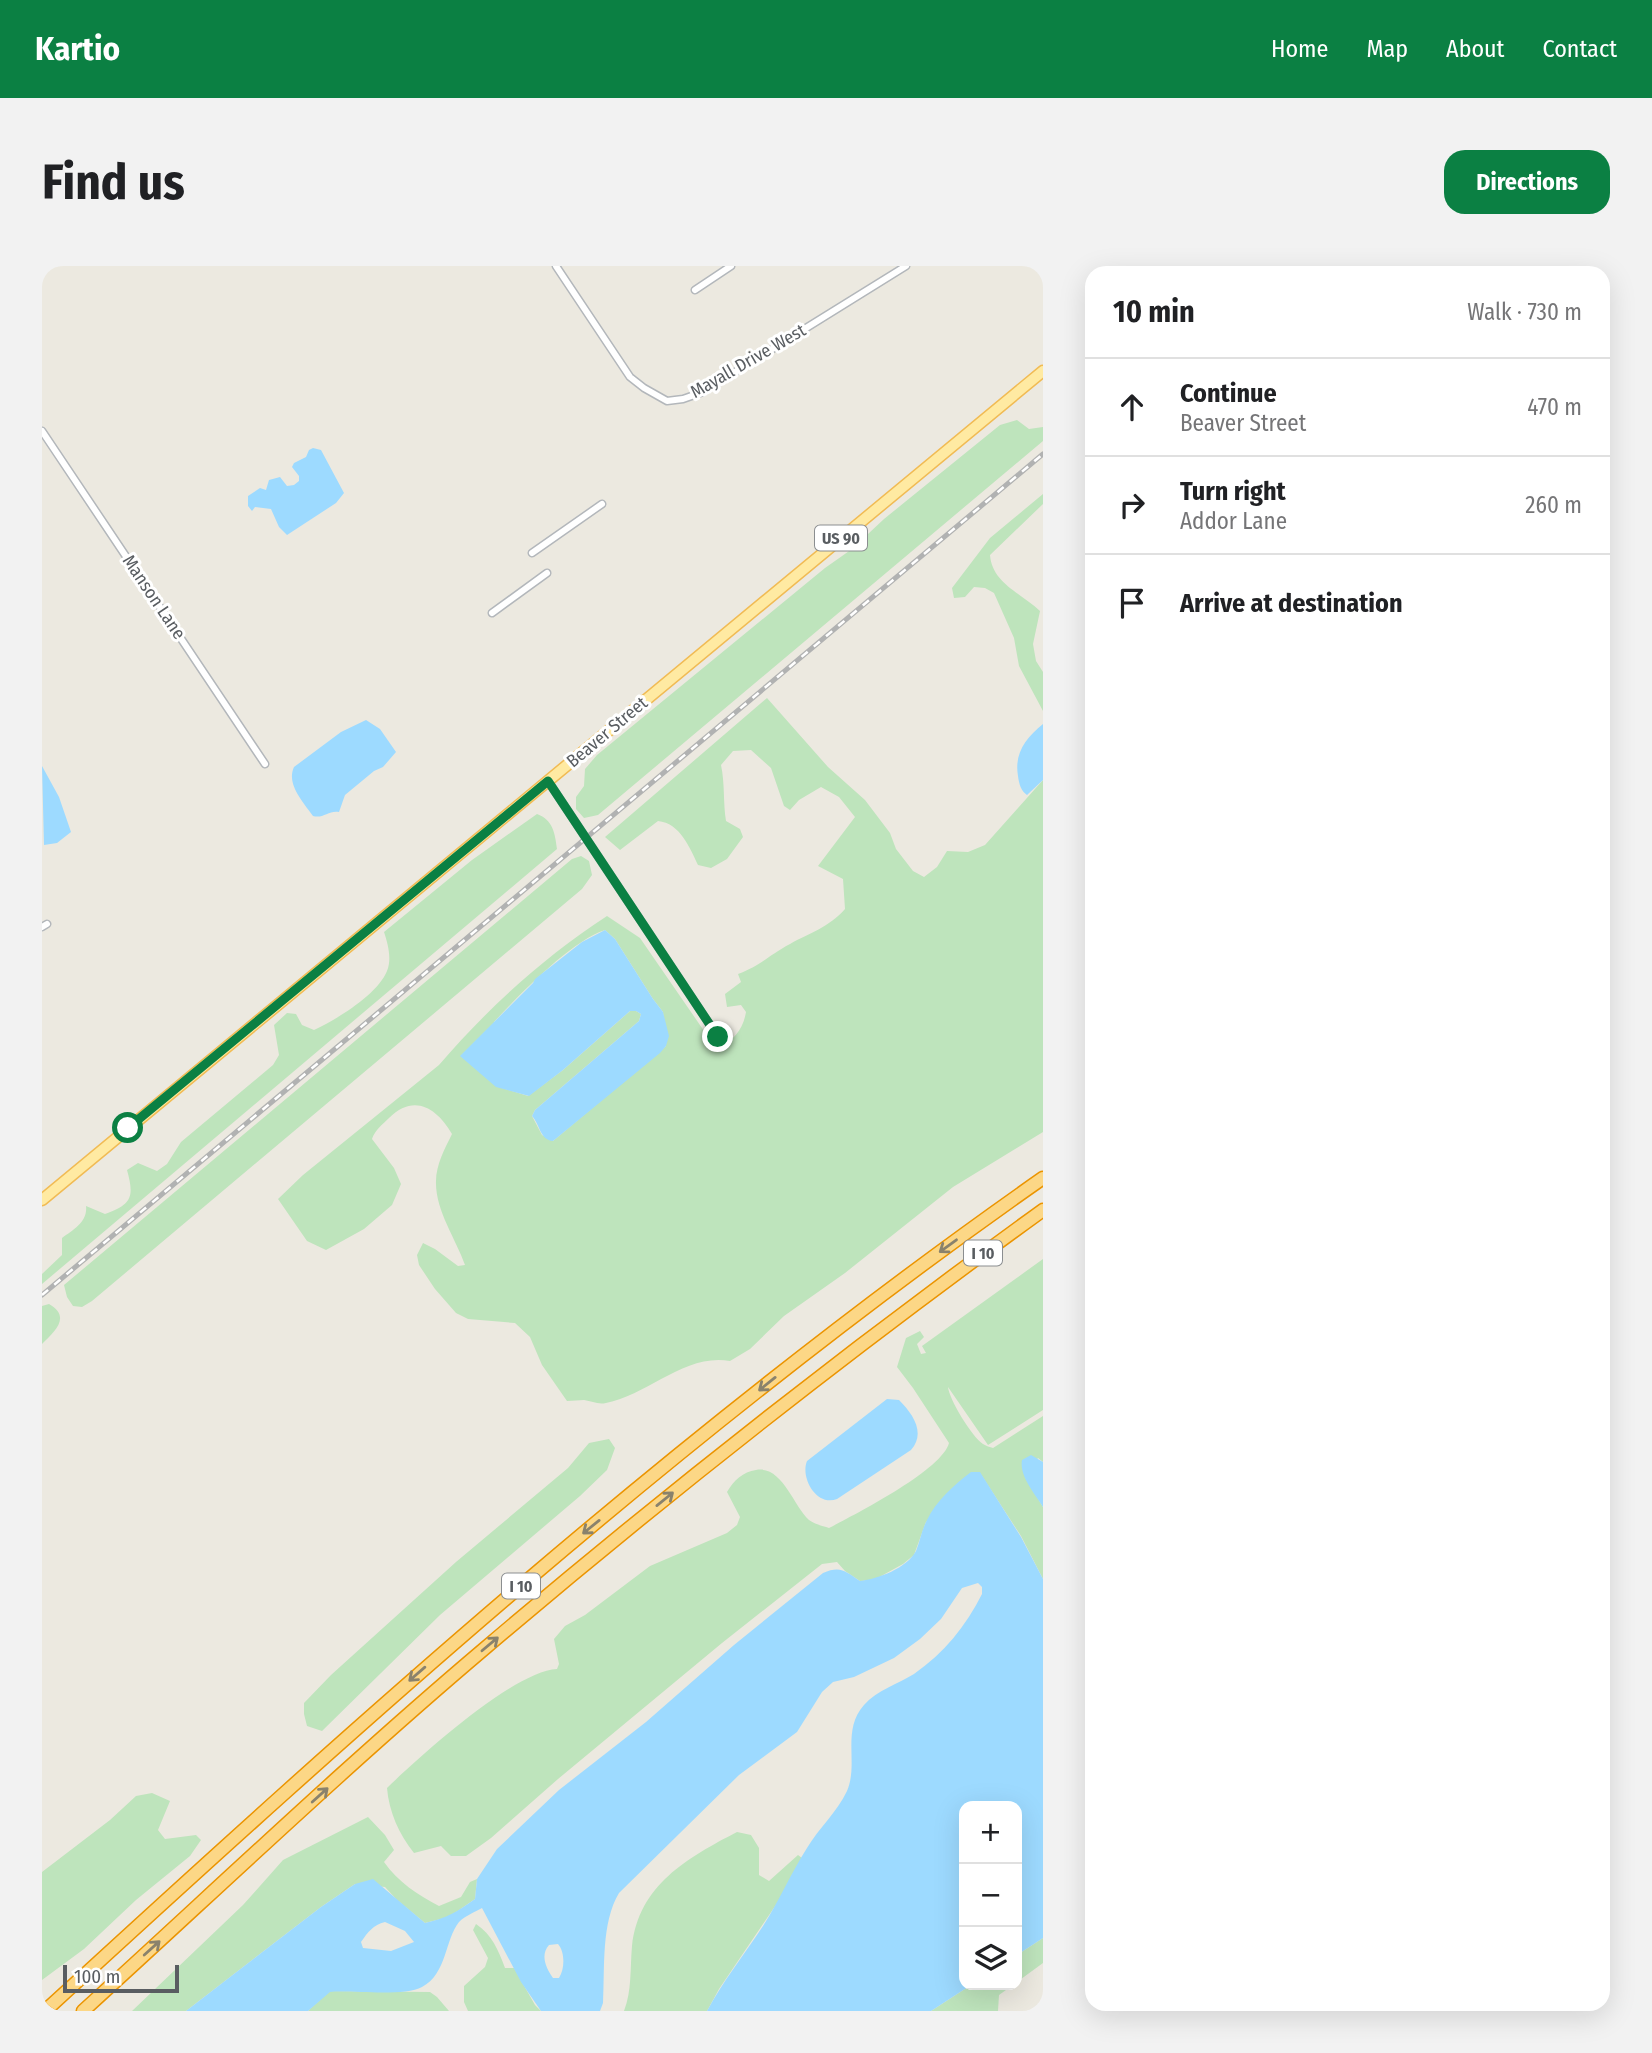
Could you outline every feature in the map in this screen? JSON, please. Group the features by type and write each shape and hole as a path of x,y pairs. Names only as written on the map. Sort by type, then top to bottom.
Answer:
{"highway":[{"name":"I 10","path":"45,2011 340,1743 558,1554 888,1289 1043,1178"},
{"name":"I 10","path":"83,2011 483,1650 810,1384 923,1296 1043,1210"}],"main road":[{"name":"Beaver Street","path":"42,1200 1043,371"}],"street":[{"name":"Mayall Drive West","path":"556,266 631,377 658,398 667,401 683,399 703,391 906,266"},
{"path":"695,290 732,266"},
{"name":"Manson Lane","path":"42,430 265,764"},
{"path":"532,553 603,504"},
{"path":"492,613 547,573"},
{"path":"548,781 718,1037"}],"green space":[{"path":"1017,420 1029,429 1043,427 1043,441 598,815 584,818 576,809 576,797 584,786 585,769 597,755 825,568 852,549 884,519 1000,425"},
{"path":"1043,494 1043,504 990,555 992,565 1002,580 1040,611 1033,644 1036,661 1043,672 1043,711 1019,666 1014,638 994,593 985,588 974,587 965,597 954,598 952,588 990,538"},
{"path":"767,698 828,767 865,800 890,833 896,849 913,871 924,877 937,867 947,851 968,852 985,845 1043,780 1043,1132 953,1187 845,1273 784,1316 750,1349 730,1361 698,1363 622,1399 600,1404 584,1400 567,1401 542,1365 530,1337 515,1323 468,1319 456,1313 419,1265 417,1255 423,1243 458,1266 465,1265 442,1213 437,1192 436,1181 441,1157 452,1134 432,1111 416,1105 407,1106 398,1110 375,1133 372,1139 394,1168 401,1184 392,1205 364,1229 326,1250 307,1241 278,1199 303,1175 439,1065 477,1023 539,966 607,916 640,938 713,1048 719,1049 737,1034 745,1018 746,1012 741,1005 727,1007 725,994 741,982 738,974 826,925 845,909 843,879 818,866 855,817 839,797 821,787 799,800 790,810 784,806 771,768 751,750 733,751 721,765 725,814 726,821 740,829 743,837 727,859 711,868 698,865 678,831 658,821 620,850 605,837","holes":["605,930 615,939 663,1012 666,1046 553,1141 542,1135 532,1116 535,1110 639,1021 641,1014 630,1011 563,1070 528,1096 502,1088 494,1022 546,970 577,945"]},
{"path":"537,814 550,823 557,849 42,1284 42,1274 62,1255 62,1238 75,1229 85,1217 86,1206 105,1214 121,1207 130,1193 127,1170 138,1163 157,1171 167,1164 181,1142 273,1065 279,1055 274,1025 287,1013 296,1014 302,1025 314,1030 366,997 387,971 389,951 384,932 472,860"},
{"path":"581,856 589,861 592,875 582,889 92,1301 82,1307 73,1306 64,1285 572,859"},
{"path":"1043,1259 1043,1410 988,1445 948,1387 967,1426 983,1444 993,1448 1043,1416 1043,1462 1038,1458 1025,1477 1043,1507 1043,1579 1021,1536 980,1473 926,1522 914,1555 903,1564 874,1580 860,1581 837,1562 822,1564 722,1643 491,1838 466,1856 451,1856 441,1846 414,1853 396,1822 387,1788 444,1737 493,1699 539,1673 557,1669 559,1664 554,1639 565,1626 585,1615 650,1566 727,1533 737,1525 740,1517 727,1492 739,1477 756,1470 773,1474 809,1520 829,1528 897,1490 931,1466 949,1443 897,1367 906,1338 920,1331 924,1337 917,1344 921,1354 926,1353 922,1346"},
{"path":"49,1304 56,1309 60,1319 56,1329 42,1344 42,1306"},
{"path":"609,1439 615,1448 607,1470 580,1496 440,1615 322,1731 307,1726 304,1703 331,1675 456,1562 568,1468 589,1443"},
{"path":"152,1793 170,1801 158,1830 165,1839 196,1835 201,1840 190,1856 136,1900 84,1949 42,1980 42,1872 110,1820 136,1796"},
{"path":"368,1817 385,1835 394,1850 384,1862 409,1887 439,1906 461,1897 470,1882 477,1879 475,1899 449,1917 425,1923 385,1887 355,1884 186,2011 132,2011 243,1905 283,1860"},
{"path":"737,1832 751,1835 759,1848 759,1875 769,1881 798,1855 802,1858 784,1893 707,2011 624,2011 630,1987 636,1925 644,1906 668,1876 684,1863"},
{"path":"476,1924 494,1943 505,1968 514,1968 541,2011 468,2011 464,2002 464,1986 485,1967 488,1958 473,1930"},
{"path":"1043,1938 1043,1963 1022,1978 1022,1952"},
{"path":"963,1990 1006,1990 999,1995 998,2011 931,2011"},
{"path":"329,1991 430,1992 449,2011 308,2011"}],"water":[{"path":"313,448 321,450 344,493 336,503 287,535 279,527 271,509 255,507 252,511 248,506 248,496 260,488 266,490 269,480 280,477 287,486 294,485 299,481 299,476 292,467 294,463 306,457"},
{"path":"366,720 380,729 396,752 383,767 374,771 345,795 339,812 313,816 294,786 294,767 341,732"},
{"path":"1043,724 1043,780 1027,795 1019,782 1018,760 1031,735"},
{"path":"42,766 59,797 71,832 57,843 44,845"},
{"path":"605,930 615,939 663,1012 669,1036 660,1053 553,1141 549,1140 545,1138 532,1116 535,1110 639,1021 641,1014 630,1011 529,1096 496,1087 460,1056 535,979 582,942"},
{"path":"887,1399 899,1400 913,1417 917,1437 911,1450 837,1499 823,1499 817,1495 808,1483 805,1468 807,1461"},
{"path":"1031,1455 1043,1462 1043,1507 1028,1485 1023,1472 1022,1460"},
{"path":"971,1472 980,1472 1021,1537 1043,1579 1043,1938 1022,1952 1022,1801 959,1801 959,1990 963,1990 931,2011 707,2011 763,1926 807,1848 847,1791 853,1725 857,1715 875,1695 914,1674 944,1648 969,1617 982,1594 982,1587 978,1583 962,1588 941,1619 894,1658 854,1677 833,1682 822,1692 797,1732 739,1775 619,1893 609,1918 603,2003 600,2011 541,2011 521,1982 482,1908 459,1922 436,1974 422,1987 414,1990 330,1992 308,2011 186,2011 355,1884 373,1879 425,1923 446,1917 469,1904 475,1899 477,1879 497,1849 559,1790 646,1722 734,1645 823,1573 839,1570 860,1581 883,1575 906,1563 916,1551 925,1524 935,1506","holes":["385,1922 405,1931 414,1942 391,1951 363,1948 361,1942 377,1925","558,1944 562,1951 561,1974 559,1978 553,1978 546,1966 546,1949 549,1945"]}],"railway":[{"path":"42,1295 1043,454"}],"route":[{"path":"128,1128 548,781 718,1037"}]}
